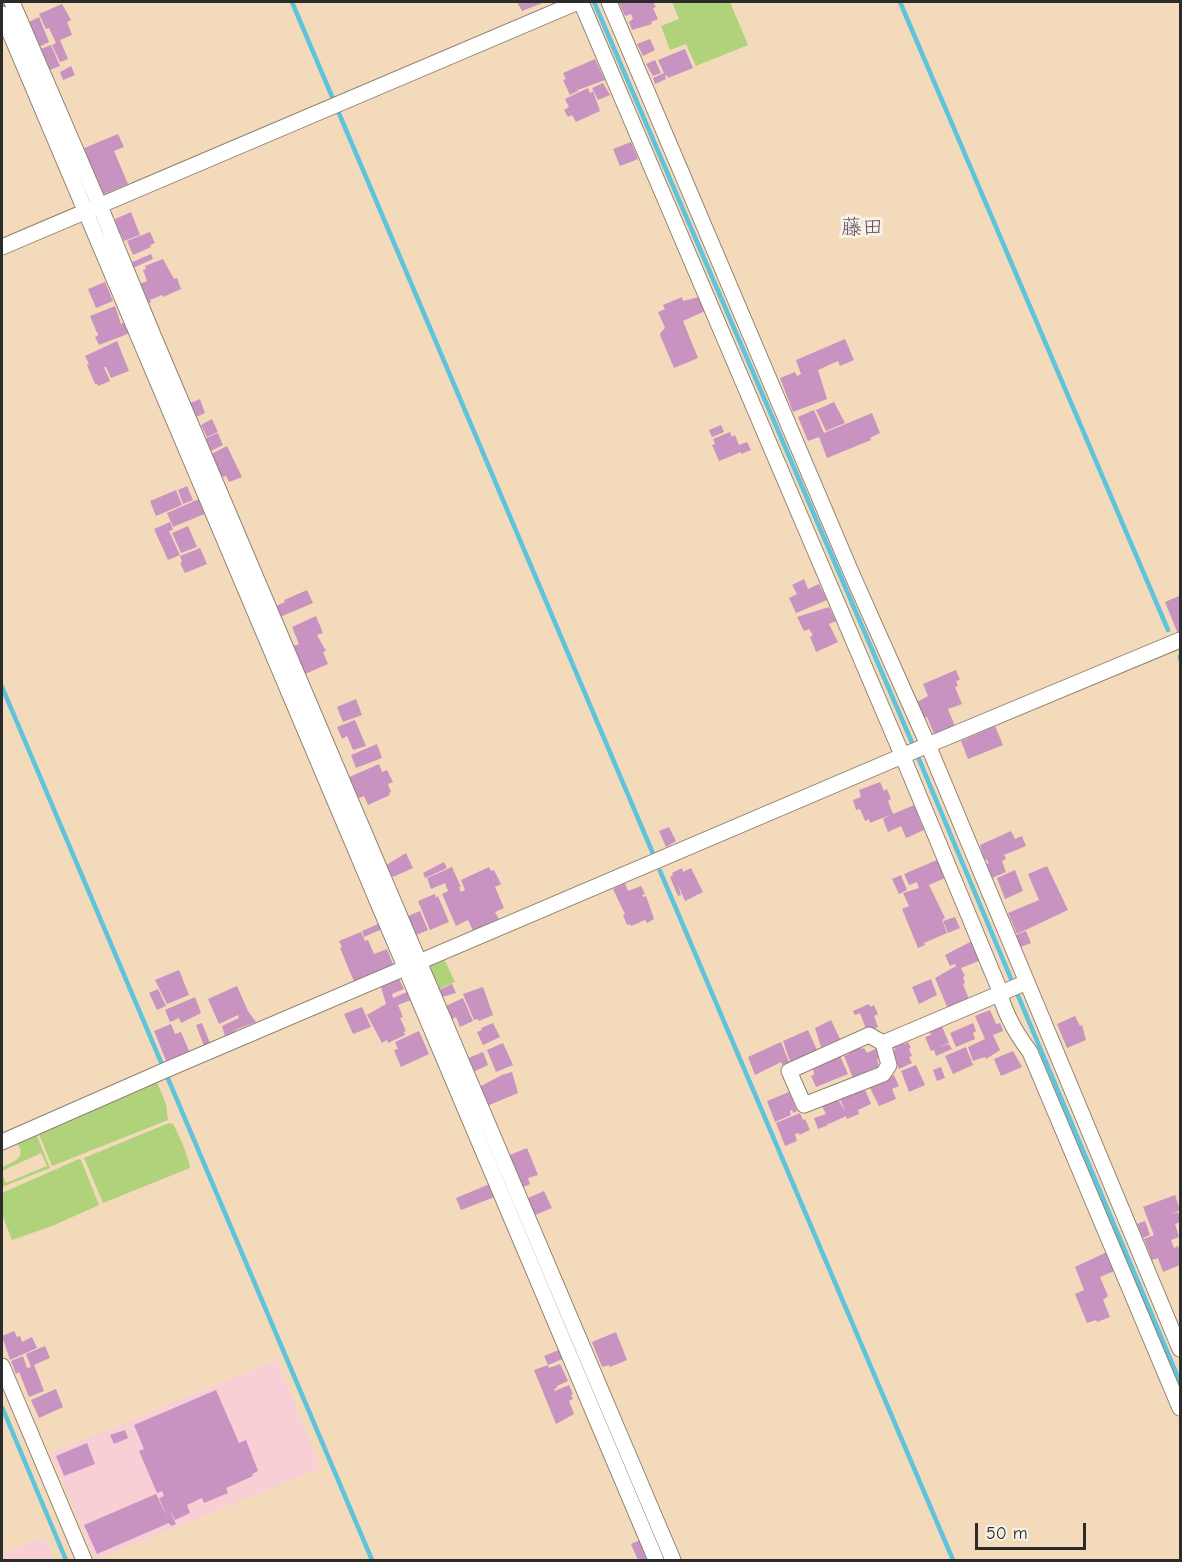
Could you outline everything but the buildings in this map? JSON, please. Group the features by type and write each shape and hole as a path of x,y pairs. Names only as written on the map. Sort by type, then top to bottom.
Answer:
{"street":[{"path":"12,2 92,209"},
{"path":"2,247 579,2 915,750 1034,1036 1180,1349"},
{"path":"609,2 851,572 915,750 1014,987 1009,1020 1034,1036"},
{"path":"2,14 92,209 413,965 673,1560"},
{"path":"2,1142 915,750 1180,640"},
{"path":"413,965 656,1560"},
{"path":"883,1043 1014,987"},
{"path":"869,1035 883,1043 889,1065 883,1074 804,1105 789,1071 869,1035"},
{"path":"1034,1036 1030,1052 1180,1408"},
{"path":"2,1366 84,1560"}],"shaded area":[{"path":"277,1360 321,1468 95,1560 51,1453"},
{"path":"44,1536 54,1560 2,1560 2,1554"}],"green space":[{"path":"672,2 730,2 748,45 696,66 686,44 670,50 661,26 679,19"},
{"path":"443,957 455,982 437,990 427,967"},
{"path":"156,1080 166,1104 168,1120 52,1166 38,1132"},
{"path":"169,1123 173,1124 190,1168 103,1203 84,1158"},
{"path":"35,1131 50,1168 2,1187 2,1174 6,1183 47,1166 41,1153 2,1171 2,1167 15,1161 20,1155 21,1152 16,1142"},
{"path":"79,1159 99,1205 52,1226 12,1240 2,1214 2,1193"}],"waterway":[{"path":"3,2 8,13"},
{"path":"292,2 333,99"},
{"path":"594,2 913,745 1180,1382"},
{"path":"900,2 1168,630"},
{"path":"338,111 654,856"},
{"path":"2,687 372,1560"},
{"path":"660,871 953,1560"},
{"path":"2,1407 66,1560"}],"district":[{"name":"藤田","path":"862,228"}]}
